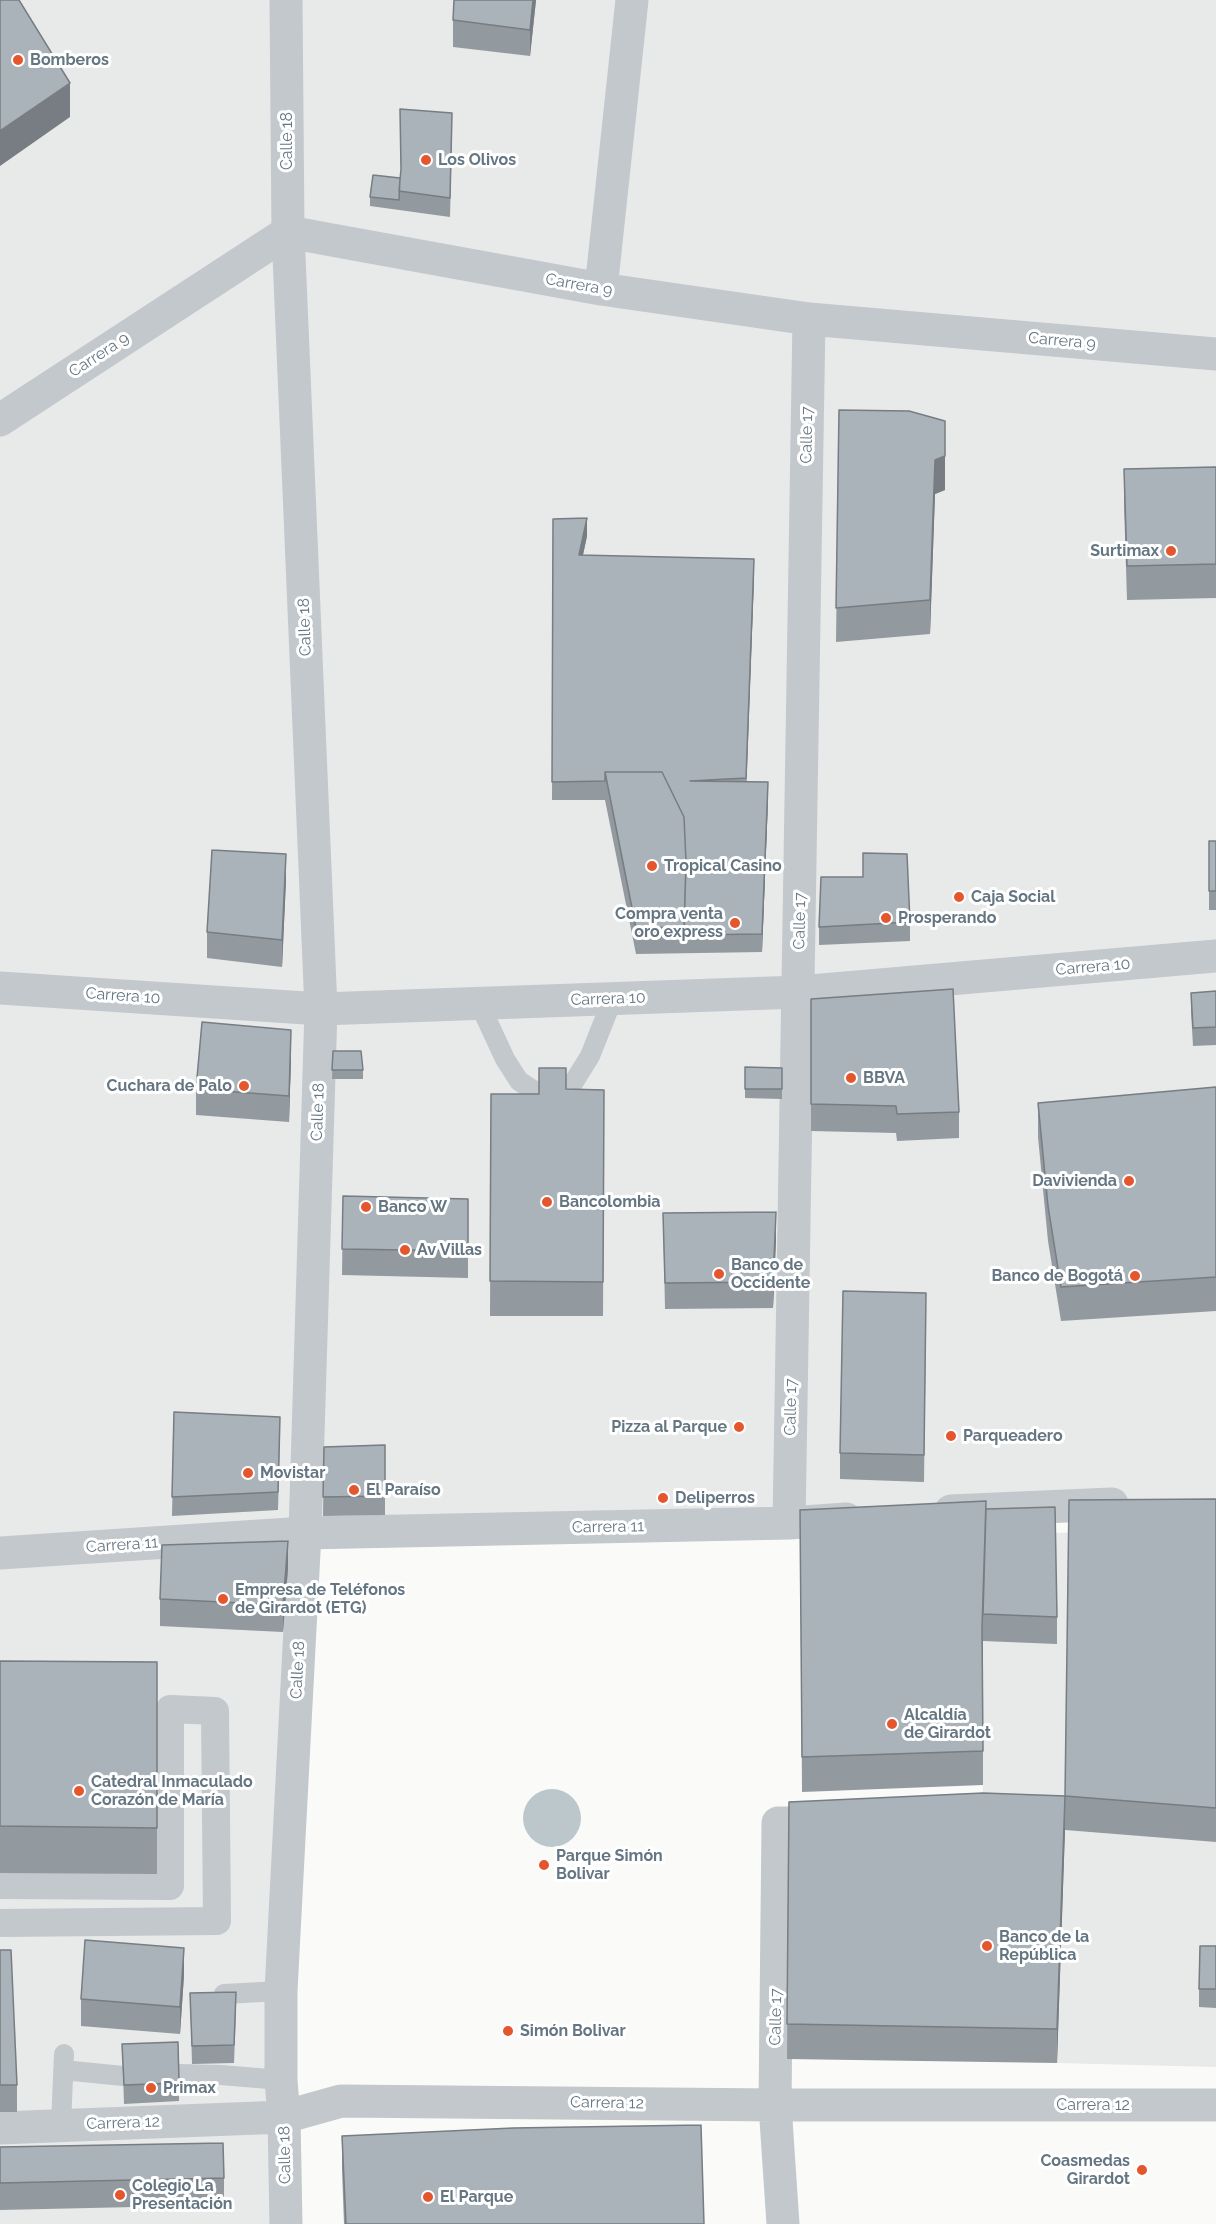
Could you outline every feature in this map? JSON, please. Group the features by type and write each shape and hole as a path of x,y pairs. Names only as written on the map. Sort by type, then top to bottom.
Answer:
{"street":[{"name":"Calle 18","path":"286,0 288,231 321,1009 305,1533 281,1991 281,2080 286,2224"},
{"path":"601,290 632,0"},
{"name":"Carrera 9","path":"0,420 288,231 601,290 809,319 1216,354"},
{"name":"Calle 17","path":"789,1523 809,319"},
{"name":"Carrera 10","path":"0,988 321,1009 799,992 1216,956"},
{"path":"920,1514 1144,1502"},
{"name":"Carrera 11","path":"0,1553 305,1533 789,1523 872,1517"},
{"path":"0,1885 170,1886 170,1709 215,1711 217,1921 0,1923"},
{"name":"Calle 17","path":"783,2224 774,2105 778,1823 804,1823"},
{"name":"Carrera 12","path":"0,2128 284,2117 341,2101 774,2105 1216,2105"}],"lane":[{"path":"479,1003 505,1059 519,1082 539,1094 551,1094 572,1085 590,1056 613,998"},
{"path":"219,2013 224,1994 281,1991"},
{"path":"61,2125 63,2062 123,2076"},
{"path":"178,2074 219,2069 281,2080"}],"shaded area":[{"path":"0,0 1216,0 1216,1499 305,1533 282,2119 285,2224 0,2224"},
{"path":"1216,1528 1216,2067 1057,2063 1065,1830 983,1827 982,1663 986,1535"},
{"path":"546,1789 558,1789 573,1797 581,1812 581,1824 573,1839 558,1847 546,1847 531,1839 523,1824 523,1812 531,1797"}],"building":[{"name":"Bomberos","path":"0,0 19,0 70,83 0,131"},
{"path":"454,0 533,0 530,30 453,20"},
{"name":"Los Olivos","path":"400,109 452,113 450,198 399,191"},
{"path":"373,175 400,178 399,200 370,197"},
{"path":"839,410 909,411 945,421 945,456 935,460 930,600 836,608"},
{"name":"Surtimax","path":"1216,467 1216,564 1127,566 1124,469"},
{"path":"587,518 579,555 754,559 746,778 690,781 768,782 762,934 684,935 686,862 684,817 662,772 605,772 605,781 552,782 553,519"},
{"name":"Tropical Casino","path":"605,772 662,772 684,817 686,862 684,927 636,928"},
{"path":"1209,841 1216,841 1216,891 1209,891"},
{"path":"212,850 286,854 282,940 207,932"},
{"path":"863,853 907,854 910,922 819,927 821,877 863,877"},
{"path":"953,989 959,1112 897,1114 896,1106 811,1104 811,999"},
{"path":"1216,991 1216,1027 1193,1028 1191,993"},
{"path":"202,1022 291,1030 289,1096 196,1089"},
{"path":"333,1051 361,1051 363,1070 332,1070"},
{"path":"745,1067 782,1068 782,1089 745,1089"},
{"name":"Bancolombia","path":"539,1068 566,1068 566,1089 604,1090 603,1282 490,1281 491,1094 539,1094"},
{"path":"1216,1087 1216,1277 1061,1287 1048,1206 1038,1103"},
{"path":"343,1196 468,1199 468,1251 342,1249"},
{"name":"Banco de Occidente","path":"776,1212 773,1282 665,1283 663,1213"},
{"path":"843,1291 926,1293 924,1455 840,1453"},
{"path":"174,1412 280,1417 278,1492 172,1497"},
{"name":"El Paraíso","path":"385,1445 385,1496 323,1497 324,1447"},
{"path":"1216,1499 1216,1808 1065,1796 1069,1500"},
{"name":"Alcaldía de Girardot","path":"986,1501 982,1629 983,1751 802,1757 800,1510"},
{"path":"1055,1507 1057,1617 983,1614 986,1509"},
{"path":"288,1541 283,1605 160,1599 162,1545"},
{"name":"Catedral Inmaculado Corazón de María","path":"0,1661 157,1662 157,1828 0,1826"},
{"path":"983,1793 1065,1796 1057,2029 787,2024 789,1802"},
{"path":"85,1940 184,1948 180,2007 81,1999"},
{"path":"1200,1946 1216,1946 1216,1989 1199,1989"},
{"path":"0,1950 11,1950 17,2085 0,2085"},
{"name":"Primax","path":"236,1992 234,2045 192,2046 190,1993"},
{"path":"178,2042 179,2083 124,2085 122,2044"},
{"path":"701,2125 704,2224 346,2224 342,2136 513,2128"},
{"path":"223,2143 224,2178 0,2183 0,2147"}],"place":[{"name":"Bomberos","path":"18,60"},
{"name":"Los Olivos","path":"426,160"},
{"name":"Surtimax","path":"1171,551"},
{"name":"Tropical Casino","path":"652,866"},
{"name":"Caja Social","path":"959,897"},
{"name":"Prosperando","path":"886,918"},
{"name":"Compra venta oro express","path":"735,923"},
{"name":"BBVA","path":"851,1078"},
{"name":"Cuchara de Palo","path":"244,1086"},
{"name":"Davivienda","path":"1129,1181"},
{"name":"Bancolombia","path":"547,1202"},
{"name":"Banco W","path":"366,1207"},
{"name":"Av Villas","path":"405,1250"},
{"name":"Banco de Occidente","path":"719,1274"},
{"name":"Banco de Bogotá","path":"1135,1276"},
{"name":"Pizza al Parque","path":"739,1427"},
{"name":"Parqueadero","path":"951,1436"},
{"name":"Movistar","path":"248,1473"},
{"name":"El Paraíso","path":"354,1490"},
{"name":"Deliperros","path":"663,1498"},
{"name":"Empresa de Teléfonos de Girardot (ETG)","path":"223,1599"},
{"name":"Alcaldía de Girardot","path":"892,1724"},
{"name":"Catedral Inmaculado Corazón de María","path":"79,1791"},
{"name":"Parque Simón Bolivar","path":"544,1865"},
{"name":"Banco de la República","path":"987,1946"},
{"name":"Simón Bolivar","path":"508,2031"},
{"name":"Primax","path":"151,2088"},
{"name":"Coasmedas Girardot","path":"1142,2170"},
{"name":"Colegio La Presentación","path":"120,2195"},
{"name":"El Parque","path":"428,2197"}]}
